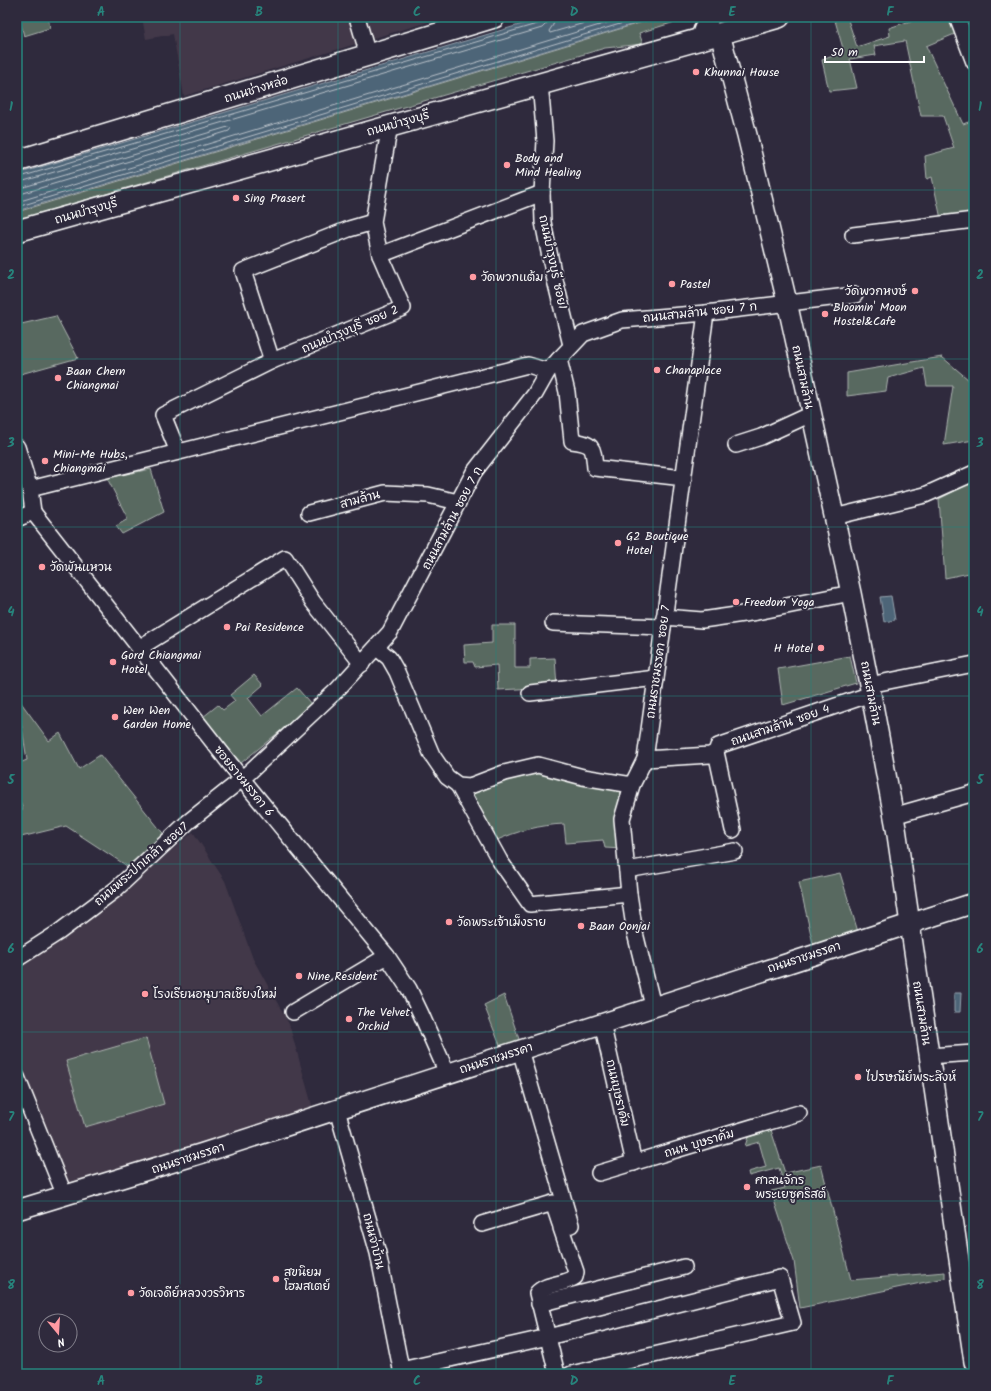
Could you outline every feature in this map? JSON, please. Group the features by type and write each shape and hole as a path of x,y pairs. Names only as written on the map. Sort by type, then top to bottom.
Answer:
{"main road":[{"name":"ถนนช่างหล่อ","path":"17,160 494,17"},
{"path":"706,17 706,24 722,29"},
{"name":"ถนนบำรุงบุรี","path":"17,231 540,83 722,29 779,17"}],"street":[{"path":"357,17 368,55"},
{"path":"957,17 974,62"},
{"name":"ถนนสามล้าน","path":"722,29 787,302 851,593 870,689 894,816 928,1056 972,1333 974,1362"},
{"name":"ถนนบำรุงบุรี ซอย1","path":"540,83 545,141 542,193 543,222 553,272 571,345"},
{"name":"ถนนบำรุงบุรี ซอย 2","path":"178,452 163,415 272,361 403,308 380,255 373,222 390,125"},
{"path":"380,255 542,193"},
{"path":"853,235 974,220"},
{"path":"272,361 243,271 349,229 373,222"},
{"name":"ถนนสามล้าน ซอย 7 ก","path":"242,779 337,690 390,632 474,472 535,394 548,371 583,334 622,320 706,314 787,302 855,295"},
{"name":"ถนนราชมรรคา ซอย 7","path":"653,1006 635,933 629,894 622,819 632,785 645,759 706,314"},
{"path":"559,358 567,392 572,441 587,443 593,449 595,468 684,478"},
{"path":"30,489 528,365 548,371"},
{"path":"736,445 761,436 811,414"},
{"path":"17,447 30,489 32,512 17,519"},
{"path":"834,517 925,495 974,473"},
{"name":"สามล้าน","path":"309,513 385,493 428,494 458,502"},
{"name":"ซอยราชมรรคา 6","path":"32,512 242,779 386,956 418,1008 448,1074"},
{"path":"139,648 285,558 312,602 362,664"},
{"path":"553,622 664,622 702,620 757,612 851,593"},
{"path":"377,648 389,658 398,672 432,755 448,777 458,785 500,860 530,904 629,894"},
{"path":"870,689 974,664"},
{"path":"530,692 656,678"},
{"name":"ถนนสามล้าน ซอย 4","path":"645,759 710,755 716,752 718,746 870,689"},
{"path":"716,752 733,830"},
{"path":"458,785 470,786 504,773 538,766 583,777 632,785"},
{"name":"ถนนพระปกเกล้า ซอย7","path":"17,959 59,932 115,890 188,822 242,779"},
{"path":"894,816 974,793"},
{"path":"627,870 734,851"},
{"name":"ถนนราชมรรคา","path":"17,1210 337,1110 908,923 974,903"},
{"path":"293,1012 386,956"},
{"name":"ถนนบุษราคัม","path":"602,1023 634,1163"},
{"path":"520,1050 571,1225 561,1228"},
{"path":"928,1056 974,1053"},
{"path":"17,1077 65,1196"},
{"name":"ถนนจ่าบ้าน","path":"337,1110 378,1253 401,1372"},
{"name":"ถนน บุษราคัม","path":"599,1173 799,1113"},
{"path":"482,1224 553,1203 576,1272 575,1277 570,1280 540,1289 537,1293 557,1374"},
{"path":"539,1304 684,1267"},
{"path":"401,1372 548,1337 780,1278 793,1323 572,1374"}],"shaded area":[{"path":"142,17 352,17 359,43 184,96 173,34 146,39"},
{"path":"361,17 445,17 367,40"},
{"name":"โรงเรียนอนุบาลเชียงใหม่","path":"193,832 225,881 253,959 289,1024 313,1109 70,1188 17,1067 17,963 114,900"}],"green space":[{"path":"19,17 48,17 50,28 24,36"},
{"path":"659,17 691,17 639,33 643,44 605,48 17,220 17,212"},
{"path":"834,17 847,17 857,47 890,36 889,28 922,17 951,17 957,33 926,46 963,124 974,120 974,215 941,219 932,177 927,179 925,156 954,148 943,116 921,116 905,41 874,46 876,55 850,59 857,88 829,91 822,60 844,52"},
{"path":"960,17 974,17 974,55"},
{"path":"56,316 78,358 17,375 17,325"},
{"path":"942,357 969,380 974,397 974,440 944,445 953,386 927,386 924,368 888,378 886,391 847,396 847,373"},
{"path":"151,469 164,512 122,534 116,526 128,519 107,478"},
{"path":"974,481 974,572 945,578 939,499"},
{"path":"492,625 515,625 515,668 530,668 530,659 555,658 557,687 498,690 497,665 475,667 473,662 465,662 464,645 492,643"},
{"path":"850,656 856,683 783,705 778,669"},
{"path":"254,675 263,685 248,698 262,716 297,688 312,705 241,763 203,717 218,705 223,710 235,701 230,695"},
{"path":"17,697 49,741 60,733 79,769 100,755 166,837 127,866 66,826 17,838 17,811 23,809 17,796 17,764 27,760"},
{"path":"537,771 622,786 622,849 605,848 603,840 566,843 564,824 529,829 495,841 469,794 470,790"},
{"path":"840,873 859,935 814,948 799,882"},
{"path":"504,995 520,1042 501,1048 484,1005"},
{"path":"146,1038 164,1104 85,1127 66,1061"},
{"path":"771,1130 785,1173 821,1165 851,1280 945,1272 945,1278 800,1308 794,1261 771,1191 785,1188 779,1168 749,1176 748,1172 766,1167 759,1142 745,1146 748,1137"}],"water":[{"path":"546,17 657,17 17,211 17,174"},
{"path":"891,596 895,620 884,622 880,597"},
{"path":"954,993 961,993 960,1012 954,1012"}],"place":[{"name":"Khunnai House","path":"696,72"},
{"name":"Body and Mind Healing","path":"507,165"},
{"name":"Sing Prasert","path":"236,198"},
{"name":"วัดพวกแต้ม","path":"473,277"},
{"name":"Pastel","path":"672,284"},
{"name":"วัดพวกหงษ์","path":"915,291"},
{"name":"Bloomin' Moon Hostel&Cafe","path":"825,314"},
{"name":"Chanaplace","path":"657,370"},
{"name":"Baan Chern Chiangmai","path":"58,378"},
{"name":"Mini-Me Hubs, Chiangmai","path":"45,461"},
{"name":"G2 Boutique Hotel","path":"618,543"},
{"name":"วัดพันแหวน","path":"42,567"},
{"name":"Freedom Yoga","path":"736,602"},
{"name":"Pai Residence","path":"227,627"},
{"name":"H Hotel","path":"821,648"},
{"name":"Gord Chiangmai Hotel","path":"113,662"},
{"name":"Wen Wen Garden Home","path":"115,717"},
{"name":"วัดพระเจ้าเม็งราย","path":"449,922"},
{"name":"Baan Oonjai","path":"581,926"},
{"name":"Nine Resident","path":"299,976"},
{"name":"โรงเรียนอนุบาลเชียงใหม่","path":"145,994"},
{"name":"The Velvet Orchid","path":"349,1019"},
{"name":"ไปรษณีย์พระสิงห์","path":"858,1077"},
{"name":"ศาสนจักร พระเยซูคริสต์","path":"747,1187"},
{"name":"สุขนิยม โฮมสเตย์","path":"276,1279"},
{"name":"วัดเจดีย์หลวงวรวิหาร","path":"131,1293"}]}
